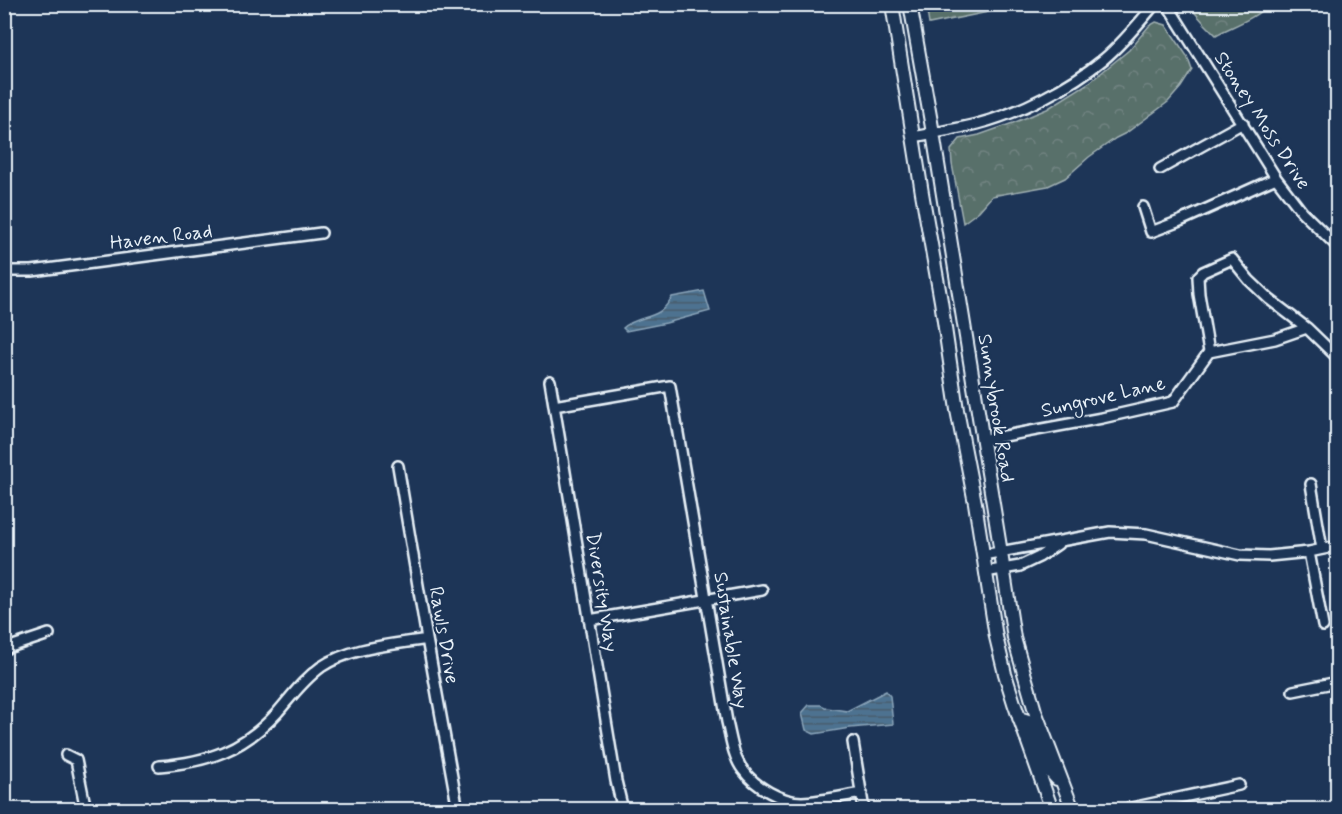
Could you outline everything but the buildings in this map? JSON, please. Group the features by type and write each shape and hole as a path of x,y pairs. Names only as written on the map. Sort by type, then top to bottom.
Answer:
{"main road":[{"name":"Sunnybrook Road","path":"892,4 996,637 1019,718 1052,810"},
{"name":"Sunnybrook Road","path":"910,4 933,133 1014,638 1035,711 1072,810"},
{"path":"1019,718 1028,721 1045,766 1062,784"}],"street":[{"path":"914,137 977,124 1031,105 1063,87 1103,59 1120,44 1155,4"},
{"name":"Stoney Moss Drive","path":"1167,4 1276,178 1302,212 1338,247"},
{"path":"1160,169 1242,123"},
{"path":"1143,207 1151,232 1276,178"},
{"name":"Haven Road","path":"4,271 43,269 321,233"},
{"path":"1307,328 1275,339 1209,352 1198,277 1203,272 1232,259 1269,299 1307,328 1338,358"},
{"name":"Sungrove Lane","path":"982,440 1102,418 1173,402 1209,352"},
{"name":"Diversity Way","path":"550,381 616,781 623,810"},
{"name":"Sustainable Way","path":"554,406 670,386 729,730 742,770 759,786 776,796 801,802 862,793"},
{"name":"Rawls Drive","path":"398,466 458,810"},
{"path":"1311,484 1322,549"},
{"path":"983,555 1110,532 1146,534 1240,555 1269,556 1338,546"},
{"path":"985,572 1020,566 1039,557 1060,542"},
{"path":"1309,552 1323,626"},
{"path":"589,620 762,590"},
{"path":"4,649 49,634"},
{"path":"159,766 201,760 237,746 266,724 306,679 332,661 365,649 427,639"},
{"path":"1293,691 1338,682"},
{"path":"853,742 864,810"},
{"path":"66,754 76,760 86,810"},
{"path":"1122,810 1239,785"}],"green space":[{"path":"926,4 999,5 993,11 929,24"},
{"path":"1188,5 1267,5 1250,18 1216,35"},
{"path":"1156,22 1166,25 1187,56 1192,70 1168,102 1089,157 1065,178 1048,186 992,196 979,211 963,223 951,150 960,139 979,135 1047,109 1090,82 1129,50 1149,26"}],"water":[{"path":"704,291 710,311 626,331 623,328 632,322 661,311 672,297"},
{"path":"886,691 890,696 893,724 814,734 806,730 802,713 809,705 821,705 847,711"}]}
